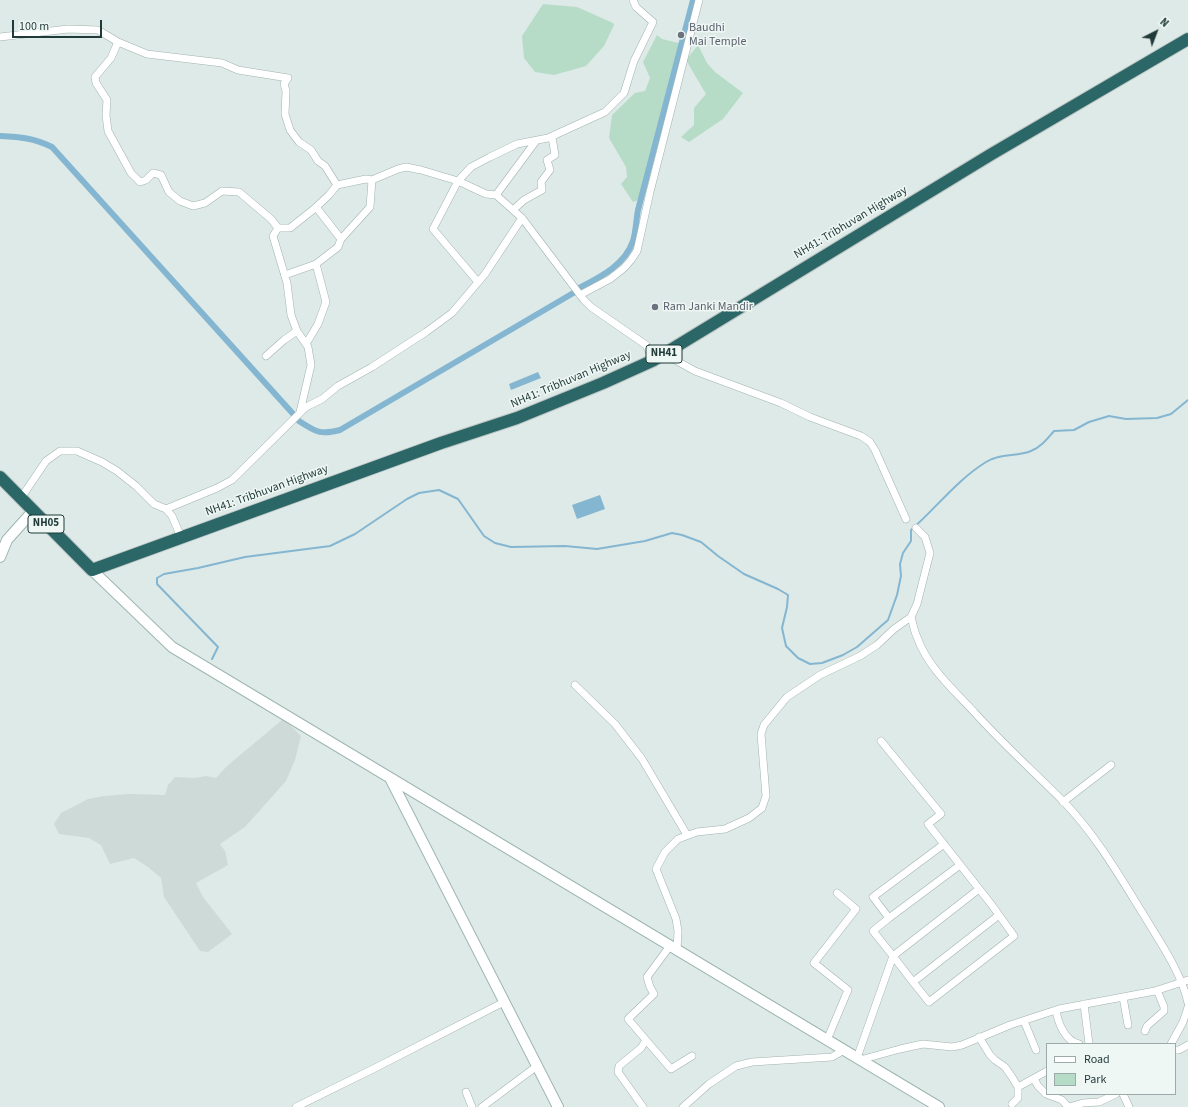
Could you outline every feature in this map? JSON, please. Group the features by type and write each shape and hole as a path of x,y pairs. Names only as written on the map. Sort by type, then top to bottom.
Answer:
{"highway":[{"name":"NH41: Tribhuvan Highway","path":"92,570 441,443 517,418 603,383 654,360 990,155 1188,39"},
{"name":"NH05","path":"0,477 92,570"}],"main road":[{"path":"0,557 7,540 33,511"},
{"name":"NH05","path":"92,570 172,647 939,1107"},
{"path":"390,778 558,1107"}],"street":[{"path":"478,282 433,230 458,181 471,167 490,156 517,144 552,137 605,112 624,93 634,61 653,22 636,7 633,0"},
{"path":"580,295 610,279 624,268 637,251 650,192 699,0"},
{"path":"0,37 68,29 98,30 118,42 147,54 222,63 238,70 288,78 284,84 286,91 285,114 290,130 299,142 311,150 318,161 325,166 337,185"},
{"path":"118,42 111,58 95,77 96,83 107,100 106,115 108,131 131,173 140,182 146,180 153,174 161,175 169,192 180,201 193,206 205,203 222,191 239,192 271,219 278,228"},
{"path":"513,210 524,200 542,190 541,182 550,170 547,160 556,154 552,137"},
{"path":"496,196 536,141"},
{"path":"278,228 290,228 316,207 337,185 366,179 372,180 398,169 406,167 421,170 458,181 486,194 496,196 522,218 580,295 591,307 646,345 654,360"},
{"path":"285,275 316,264 338,247 341,239 370,207 372,180"},
{"path":"316,207 341,239"},
{"path":"166,509 211,491 232,480 306,407 322,399 338,386 372,367 426,332 452,313 478,282 508,241 522,218"},
{"path":"278,228 273,236 287,283 291,315 297,331 308,346 311,365 300,412"},
{"path":"306,344 318,324 326,302 316,264"},
{"path":"266,356 297,331"},
{"path":"668,352 675,360 695,371 781,403 810,417 861,436 870,442 906,519"},
{"path":"21,498 46,461 60,452 77,451 102,462 117,471 136,486 154,504 166,509 172,516 181,537"},
{"path":"692,1056 671,1069 628,1019 654,994 647,977 674,948 678,931 676,919 656,869 665,852 678,839 697,832 725,829 749,818 762,808 766,796 761,734 764,725 787,697 797,689 820,675 860,656 877,645 894,629 911,617 917,604 930,552 925,537 916,528"},
{"path":"911,617 917,638 929,660 944,681 1083,824 1113,866 1185,981 1188,1003"},
{"path":"575,685 614,724 642,759 688,835"},
{"path":"881,741 941,814 928,824 960,864 1014,936 929,1002 873,930 960,864"},
{"path":"1063,802 1111,765"},
{"path":"889,918 873,897 944,844"},
{"path":"858,1059 893,956 979,889"},
{"path":"827,1040 848,990 814,963 856,909 837,894"},
{"path":"913,982 999,915"},
{"path":"858,1059 923,1044 952,1047 962,1045 1024,1020 1056,1010 1157,990 1185,981"},
{"path":"1145,1031 1147,1026 1164,1011 1164,1007 1157,990"},
{"path":"1123,997 1128,1025"},
{"path":"296,1107 504,1002"},
{"path":"1084,1004 1089,1043"},
{"path":"1172,1043 1183,1022 1188,1007"},
{"path":"1056,1010 1058,1023 1074,1043"},
{"path":"1024,1020 1036,1050"},
{"path":"1183,1022 1188,1028"},
{"path":"979,1038 990,1055 1006,1067 1018,1087 1018,1098 1012,1104"},
{"path":"642,1107 618,1072 619,1066 641,1048 646,1040"},
{"path":"1176,1050 1179,1050 1188,1044"},
{"path":"683,1107 709,1084 736,1066 752,1062 832,1057 844,1050"},
{"path":"482,1107 537,1066"},
{"path":"1018,1087 1046,1073"},
{"path":"1034,1079 1038,1086 1046,1094"},
{"path":"466,1092 472,1107"},
{"path":"1049,1095 1062,1100 1069,1107 1088,1105 1114,1095"},
{"path":"1123,1095 1129,1107"}],"shaded area":[{"path":"282,720 287,722 301,736 295,760 286,781 245,827 220,844 225,851 228,865 196,883 203,897 232,934 208,952 200,951 164,897 161,878 148,867 134,858 110,864 101,845 89,838 59,834 54,824 61,813 88,799 129,794 165,795 168,785 175,777 195,778 206,776 216,778 227,766"}],"green space":[{"path":"543,4 577,7 613,23 614,25 604,46 586,66 554,75 535,72 524,58 522,36"},
{"path":"657,35 662,39 683,44 644,198 633,202 621,184 627,177 626,167 609,138 612,115 635,93 645,91 650,78 643,62"},
{"path":"698,45 707,63 715,72 743,93 723,119 689,142 681,137 694,125 694,108 706,94 686,60"}],"water":[{"path":"538,372 541,378 511,390 509,384"},
{"path":"600,495 605,509 577,519 572,505"}],"waterway":[{"path":"579,288 603,275 618,264 624,257 633,241 638,210 693,0"},
{"path":"0,136 27,138 52,147 295,416"},
{"path":"299,421 318,432 340,430 575,292"},
{"path":"212,659 218,647 157,584 157,578 164,574 245,557 330,546 355,534 407,499 419,493 439,490 458,499 484,536 495,543 511,547 565,546 597,549 645,541 672,533 701,542 744,574 788,595 782,628 786,646 798,658 810,664 822,663 843,655 857,647 888,620 897,595 901,576 900,564 903,553 911,541 911,530 975,469 991,459 1026,453 1035,449 1054,431 1074,430 1089,422 1109,416 1126,419 1157,418 1171,414 1188,400"}],"place":[{"name":"Baudhi Mai Temple","path":"681,35"},
{"name":"Ram Janki Mandir","path":"655,307"}]}
